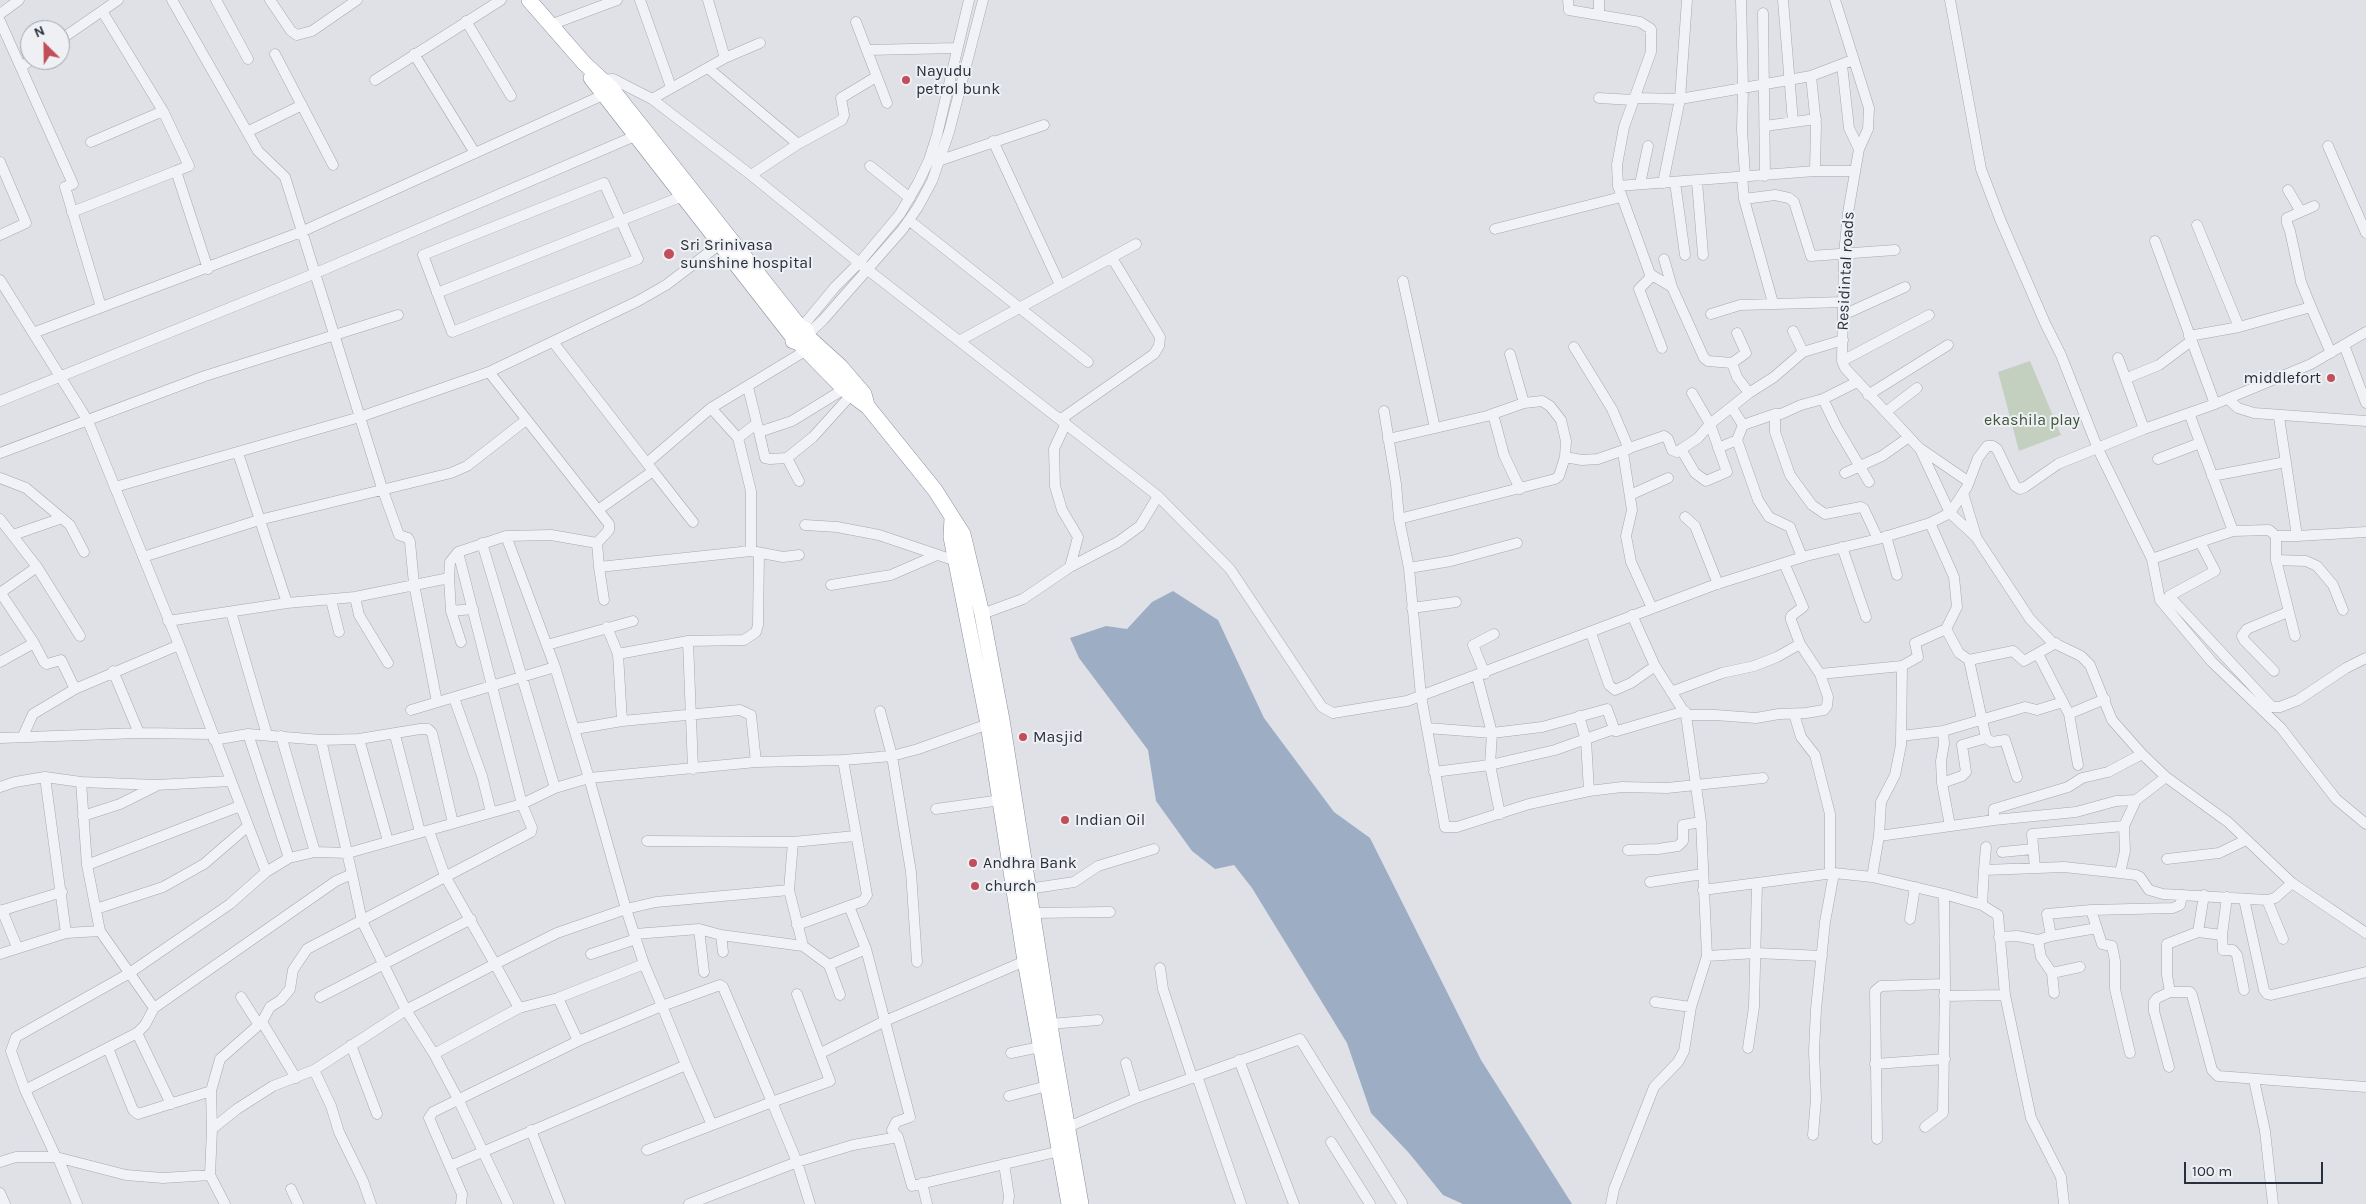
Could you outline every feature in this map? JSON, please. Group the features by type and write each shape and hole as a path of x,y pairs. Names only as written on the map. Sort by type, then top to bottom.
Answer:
{"highway":[{"path":"529,0 584,63 635,136 720,244 802,336 840,366 864,394 868,407"},
{"path":"600,86 847,392 868,407 935,490 963,534 982,614 995,722 1001,800 1025,961 1069,1204"},
{"path":"952,518 951,537 995,722 1028,889 1081,1204"}],"street":[{"path":"0,14 19,0"},
{"path":"70,33 118,0"},
{"path":"172,0 258,151 285,177 382,488 399,534 408,538 410,542 414,584 437,702"},
{"path":"216,0 248,59"},
{"path":"270,0 292,31 298,35 312,31 340,4 357,0"},
{"path":"375,80 500,0"},
{"path":"550,25 617,0"},
{"path":"640,0 671,87"},
{"path":"708,0 725,58"},
{"path":"864,266 910,198 929,160 937,135 969,0"},
{"path":"598,510 650,467 711,408 748,387 802,336 835,287 864,266 910,221 941,160 983,0"},
{"path":"1568,0 1569,10 1640,22 1650,29 1651,52 1624,127 1617,165 1618,186 1621,197 1650,274 1649,279 1639,289 1662,348"},
{"path":"1599,0 1599,15"},
{"path":"1664,183 1680,99 1687,0"},
{"path":"1741,0 1744,88 1742,130 1744,199 1773,302"},
{"path":"1783,0 1788,37 1788,79 1793,122"},
{"name":"Residintal roads","path":"1835,0 1868,108 1868,129 1859,149 1854,171 1844,254 1842,361"},
{"path":"1950,0 1981,169 2003,227 2061,355 2098,449 2152,559 2160,600 2212,662 2281,728 2336,799 2366,824"},
{"path":"72,212 189,166 163,111 102,11"},
{"path":"1764,13 1765,176"},
{"path":"0,21 20,65"},
{"path":"466,21 512,96"},
{"path":"856,22 887,103"},
{"path":"652,99 725,58 760,43"},
{"path":"867,50 957,48"},
{"path":"275,54 333,166"},
{"path":"414,54 474,153"},
{"path":"1598,98 1680,99 1811,76 1854,60"},
{"path":"1842,65 1849,128 1859,149"},
{"path":"708,68 798,144"},
{"path":"22,70 73,184 65,187 101,307"},
{"path":"1811,76 1816,120 1815,171"},
{"path":"751,175 798,144 842,120 844,115 841,98 876,77"},
{"path":"33,333 208,269 301,232 474,153 613,79 652,99 1158,496 1230,569 1322,707 1333,713 1407,702 1592,633 1632,615 1718,584 1802,557 1882,538 1930,523 1950,513 1969,482 1978,458 1987,446 1993,446 1997,449 2011,481 2020,489 2058,464 2144,429 2228,399 2311,364 2366,332"},
{"path":"247,132 302,105"},
{"path":"91,142 163,111"},
{"path":"1765,126 1816,120"},
{"path":"941,160 993,140 1044,125"},
{"path":"0,401 316,273 635,136"},
{"path":"993,140 1060,285"},
{"path":"1640,184 1648,146"},
{"path":"2328,146 2366,234"},
{"path":"0,162 26,223 0,235"},
{"path":"870,166 910,198"},
{"path":"176,171 208,269"},
{"path":"1618,186 1815,171 1854,171"},
{"path":"1697,181 1703,255"},
{"path":"1674,182 1685,255"},
{"path":"604,183 621,220 638,259 452,332 423,256 604,183"},
{"path":"2288,190 2301,212"},
{"path":"1744,199 1775,195 1787,197 1794,202 1811,256 1895,250"},
{"path":"437,293 683,196"},
{"path":"1494,229 1621,197"},
{"path":"2314,206 2287,218 2287,223 2301,282 2331,353"},
{"path":"910,221 1088,362"},
{"path":"2197,225 2239,328"},
{"path":"2155,241 2215,404"},
{"path":"115,487 360,417 489,372 666,285 720,244"},
{"path":"959,340 1136,244"},
{"path":"1070,567 1078,537 1062,510 1055,486 1054,449 1064,421 1154,354 1160,337 1112,258"},
{"path":"1664,260 1672,286 1704,358 1708,361 1732,363 1746,353 1737,333"},
{"path":"1650,274 1672,286"},
{"path":"0,280 88,421 179,645 266,872"},
{"path":"1403,281 1435,428"},
{"path":"1843,315 1905,287"},
{"path":"1711,314 1736,305 1773,302 1844,302"},
{"path":"2127,378 2159,365 2190,338 2239,328 2311,307"},
{"path":"0,454 205,376 398,315"},
{"path":"1929,315 1842,361 1845,368 1868,395 1887,411 1920,449 1950,513 1976,537 2030,619 2056,643 2081,656 2090,665 2112,720 2142,754 2166,777 2228,822 2292,884 2366,932"},
{"path":"1793,331 1803,352"},
{"path":"1565,457 1582,460 1598,459 1626,451 1664,436 1668,439 1672,450 1676,452 1698,438 1710,424 1749,393 1774,377 1803,352 1843,340"},
{"path":"553,342 650,467 682,504 693,522"},
{"path":"2344,345 2366,403"},
{"path":"1868,395 1948,346"},
{"path":"1574,347 1612,410 1626,451 1632,510 1626,536 1631,562 1652,608"},
{"path":"1510,354 1524,403"},
{"path":"2118,358 2127,378 2144,429"},
{"path":"1732,363 1737,377 1749,393"},
{"path":"489,372 610,527 597,543 604,600"},
{"path":"1802,557 1790,527 1769,517 1758,500 1737,440 1743,425 1823,399 1857,382"},
{"path":"748,387 765,458 770,460 787,458 809,441 847,392"},
{"path":"1887,411 1917,388"},
{"path":"738,438 758,428 792,420 847,392"},
{"path":"1682,449 1695,472 1706,481 1727,472 1710,424 1692,393"},
{"path":"1823,399 1836,426 1869,482"},
{"path":"2228,399 2238,408 2254,413 2366,421"},
{"path":"1388,439 1493,414 1524,403 1542,401 1550,406 1561,420 1566,441 1565,457 1559,476 1555,479 1399,519"},
{"path":"618,654 688,641 744,640 756,632 755,552 751,491 738,438 711,408"},
{"path":"1732,408 1743,425"},
{"path":"1384,412 1396,484 1399,519 1409,568 1421,696 1445,827 1457,827 1529,804 1589,791 1622,786 1667,788 1763,778"},
{"path":"2189,413 2233,531"},
{"path":"1493,414 1504,455 1520,489"},
{"path":"1775,414 1775,432 1790,475 1812,504 1825,514 1861,507 1864,509 1882,538 1897,575"},
{"path":"2279,416 2297,536"},
{"path":"144,557 259,520 382,488 451,473 467,466 526,420"},
{"path":"1845,473 1882,456 1909,436"},
{"path":"1718,448 1737,440"},
{"path":"2158,459 2200,443"},
{"path":"1920,449 1969,482"},
{"path":"238,453 287,603"},
{"path":"787,458 799,481"},
{"path":"2212,476 2286,462"},
{"path":"0,478 26,488 70,525 84,552"},
{"path":"1630,496 1668,478"},
{"path":"1963,493 1976,537"},
{"path":"982,614 1023,598 1070,567 1118,542 1140,526 1158,496"},
{"path":"1685,517 1695,526 1718,584"},
{"path":"0,518 37,567 80,636"},
{"path":"13,535 62,518"},
{"path":"1820,674 1902,666 1918,657 1915,643 1946,629 1957,607 1954,577 1930,523"},
{"path":"805,525 837,527 879,535 956,561"},
{"path":"2152,559 2233,531 2269,530 2276,536 2366,532"},
{"path":"461,642 452,611 449,578 450,562 458,552 506,536 551,535 597,543"},
{"path":"506,536 555,666 575,729 626,909 644,964 712,1125"},
{"path":"2276,536 2276,560 2295,636"},
{"path":"2200,542 2215,571 2169,596 2272,707 2280,707 2298,700 2346,668 2366,658"},
{"path":"482,543 555,788"},
{"path":"1409,568 1451,561 1517,543"},
{"path":"1842,547 1866,617"},
{"path":"224,1204 210,1175 211,1091 220,1059 261,1023 270,1007 281,1000 290,989 293,970 307,949 446,876 526,837 531,832 532,828 522,804 458,552"},
{"path":"599,567 755,552 783,557 799,555"},
{"path":"831,585 891,575 937,555"},
{"path":"2276,560 2306,561 2317,566 2333,585 2343,610"},
{"path":"1427,728 1492,733 1542,727 1606,709 1617,731 1685,713 1756,718 1824,710 1827,706 1828,697 1820,674 1800,644 1790,618 1803,607 1784,563"},
{"path":"37,567 0,593 34,643 44,662 47,664 58,660 64,663 74,689"},
{"path":"168,621 287,603 355,597 449,578"},
{"path":"355,597 359,616 388,663"},
{"path":"331,600 338,632"},
{"path":"1412,608 1456,602"},
{"path":"452,611 473,609"},
{"path":"231,612 267,735"},
{"path":"2274,670 2242,636 2247,629 2288,612"},
{"path":"1611,1204 1614,1189 1654,1087 1678,1062 1684,1051 1691,1007 1707,956 1701,822 1697,784 1685,713 1655,666 1632,615"},
{"path":"547,645 633,620"},
{"path":"607,627 618,654 622,721"},
{"path":"1946,629 1954,645 1969,660 1986,738 1992,742 2005,740 2017,777"},
{"path":"1592,633 1609,685 1614,690 1631,683 1655,666"},
{"path":"1494,634 1473,645 1492,733 1490,765 1500,814"},
{"path":"688,641 693,769"},
{"path":"0,662 34,643"},
{"path":"1969,660 2013,651 2024,660 2056,643"},
{"path":"1671,692 1722,673 1754,666 1777,657 1800,644"},
{"path":"24,736 33,714 74,689 113,671 179,645"},
{"path":"2038,654 2069,714 2078,765"},
{"path":"411,710 555,666"},
{"path":"1872,877 1879,836 1881,802 1896,774 1901,736 1902,666"},
{"path":"113,671 139,734"},
{"path":"454,698 482,776 491,812"},
{"path":"2069,714 2105,699"},
{"path":"1901,736 1943,731 2025,707 2037,710 2063,702"},
{"path":"575,729 622,721 740,710 749,712 756,762"},
{"path":"880,712 892,756 911,872 917,962"},
{"path":"1794,714 1801,737 1815,755 1830,814 1832,873 1816,1009 1814,1051 1816,1099 1813,1135"},
{"path":"1579,716 1586,740 1589,791"},
{"path":"76,1204 25,1090 11,1051 16,1037 128,974 230,904 266,872 289,858 315,852 348,853 522,804 555,788 589,778 756,762 843,760 892,756 918,750 995,722"},
{"path":"1434,772 1490,765 1554,750 1586,740 1614,728"},
{"path":"0,738 139,734 213,737 248,734 321,740 359,739 428,729 432,733 452,823"},
{"path":"1943,731 1942,783 1950,826"},
{"path":"248,734 289,858"},
{"path":"394,735 425,832 446,876 519,1008"},
{"path":"281,736 315,852"},
{"path":"1942,783 1962,776 1966,772 1962,745 1986,738"},
{"path":"359,739 388,841"},
{"path":"321,740 362,921 406,1010 434,1054 508,1204"},
{"path":"1994,820 1994,809 2068,787 2082,778 2108,772 2142,754"},
{"path":"797,925 863,901 867,895 843,760"},
{"path":"0,787 15,782 45,777 81,782 156,786 231,781"},
{"path":"45,777 62,892 66,933"},
{"path":"2120,873 2125,850 2124,826 2136,800 2166,777"},
{"path":"81,782 87,865 100,931 128,974 154,1008"},
{"path":"83,816 120,804 156,786"},
{"path":"936,809 1001,800"},
{"path":"1879,836 1994,820 2076,812 2116,801 2136,800"},
{"path":"87,865 240,806"},
{"path":"1628,850 1678,846 1683,841 1683,825 1701,822"},
{"path":"96,909 163,888 204,864 248,826"},
{"path":"2035,868 2032,834 2124,826"},
{"path":"647,841 793,842 855,836"},
{"path":"2167,859 2219,853 2246,840"},
{"path":"793,842 790,890 803,946"},
{"path":"1982,905 1986,847"},
{"path":"1028,889 1078,881 1098,866 1154,849"},
{"path":"2002,852 2033,849"},
{"path":"1984,870 2064,867 2140,877 2149,890 2182,895 2266,900 2275,898 2292,884"},
{"path":"1703,890 1832,873 1872,877 1944,894 1982,905 1998,915 2005,995 2032,1118 2061,1177 2064,1204"},
{"path":"25,1090 137,1033 145,1025 154,1008 336,882 352,874"},
{"path":"1650,882 1703,874"},
{"path":"1748,1048 1754,1007 1757,883"},
{"path":"1910,919 1914,887"},
{"path":"212,1129 237,1109 273,1086 314,1070 406,1010 557,933 626,909 656,902 790,890"},
{"path":"17,947 1,911 62,892"},
{"path":"1925,1127 1943,1113 1945,1059 1944,894"},
{"path":"2051,936 2047,914 2091,910 2173,908 2180,905 2182,895"},
{"path":"2198,932 2204,895"},
{"path":"2227,897 2222,935 2223,950 2233,950 2237,955 2244,990"},
{"path":"2244,899 2264,990 2267,994 2271,995 2366,972"},
{"path":"2266,900 2282,939"},
{"path":"849,906 866,949 910,1117 896,1122 892,1130 898,1137 912,1186 1060,1151"},
{"path":"2091,910 2102,944 2112,946 2115,961 2115,989 2130,1053"},
{"path":"1032,913 1110,912"},
{"path":"320,997 384,966 471,919"},
{"path":"1999,937 2017,936 2038,940 2097,928"},
{"path":"700,929 704,972"},
{"path":"591,954 635,937 670,930 700,929 721,935 803,946 829,965 840,995"},
{"path":"0,954 17,947 66,933 100,931"},
{"path":"2170,992 2167,975 2167,944 2198,932 2222,935"},
{"path":"721,935 722,952"},
{"path":"2038,940 2041,957 2052,973 2054,993"},
{"path":"829,965 866,949"},
{"path":"1707,956 1756,953 1822,956"},
{"path":"821,1053 885,1022 1025,961"},
{"path":"434,1054 519,1008 558,998 644,964"},
{"path":"2052,973 2080,967"},
{"path":"1160,968 1163,989 1192,1077 1241,1204"},
{"path":"1877,1139 1874,997 1876,989 1881,986 1945,984"},
{"path":"461,1204 462,1194 452,1165 429,1118 433,1112 578,1041 714,986 723,987 797,1162 810,1204"},
{"path":"2168,1067 2154,1011 2154,1002 2157,998 2170,992 2190,992 2214,1074 2254,1080 2366,1087"},
{"path":"648,1150 830,1081 821,1053 797,994"},
{"path":"1944,996 2005,995"},
{"path":"241,996 261,1023 296,1078"},
{"path":"558,998 578,1041"},
{"path":"1655,1002 1691,1007"},
{"path":"1050,1024 1098,1020"},
{"path":"137,1033 171,1104"},
{"path":"1068,1127 1136,1098 1300,1039 1402,1204"},
{"path":"351,1045 377,1114"},
{"path":"1011,1054 1040,1047"},
{"path":"108,1048 133,1110 138,1114 211,1091"},
{"path":"1875,1064 1945,1059"},
{"path":"1239,1060 1294,1204"},
{"path":"1126,1063 1136,1098"},
{"path":"452,1165 686,1065"},
{"path":"314,1070 331,1106 339,1132 363,1181 370,1204"},
{"path":"2254,1080 2265,1131 2273,1204"},
{"path":"1010,1096 1047,1086"},
{"path":"531,1130 560,1204"},
{"path":"689,1204 797,1162 853,1145 898,1137"},
{"path":"1331,1142 1370,1204"},
{"path":"0,1162 16,1157 57,1158 126,1175 163,1178 210,1175"},
{"path":"1004,1164 1009,1196 1008,1204"},
{"path":"922,1183 927,1204"},
{"path":"292,1189 298,1204"},
{"path":"0,1193 5,1204"}],"green space":[{"name":"ekashila play","path":"2030,361 2061,435 2019,451 1998,372"}],"water":[{"path":"1173,591 1218,620 1264,718 1334,812 1370,838 1481,1060 1572,1204 1463,1204 1443,1195 1409,1153 1371,1113 1347,1043 1252,888 1234,865 1215,869 1192,851 1156,801 1148,750 1079,658 1070,638 1106,626 1127,629 1152,602"}],"place":[{"name":"Nayudu petrol bunk","path":"906,80"},
{"name":"Sri Srinivasa sunshine hospital","path":"669,254"},
{"name":"middlefort","path":"2331,378"},
{"name":"Masjid","path":"1023,737"},
{"name":"Indian Oil","path":"1065,820"},
{"name":"Andhra Bank","path":"973,863"},
{"name":"church","path":"975,886"}]}
